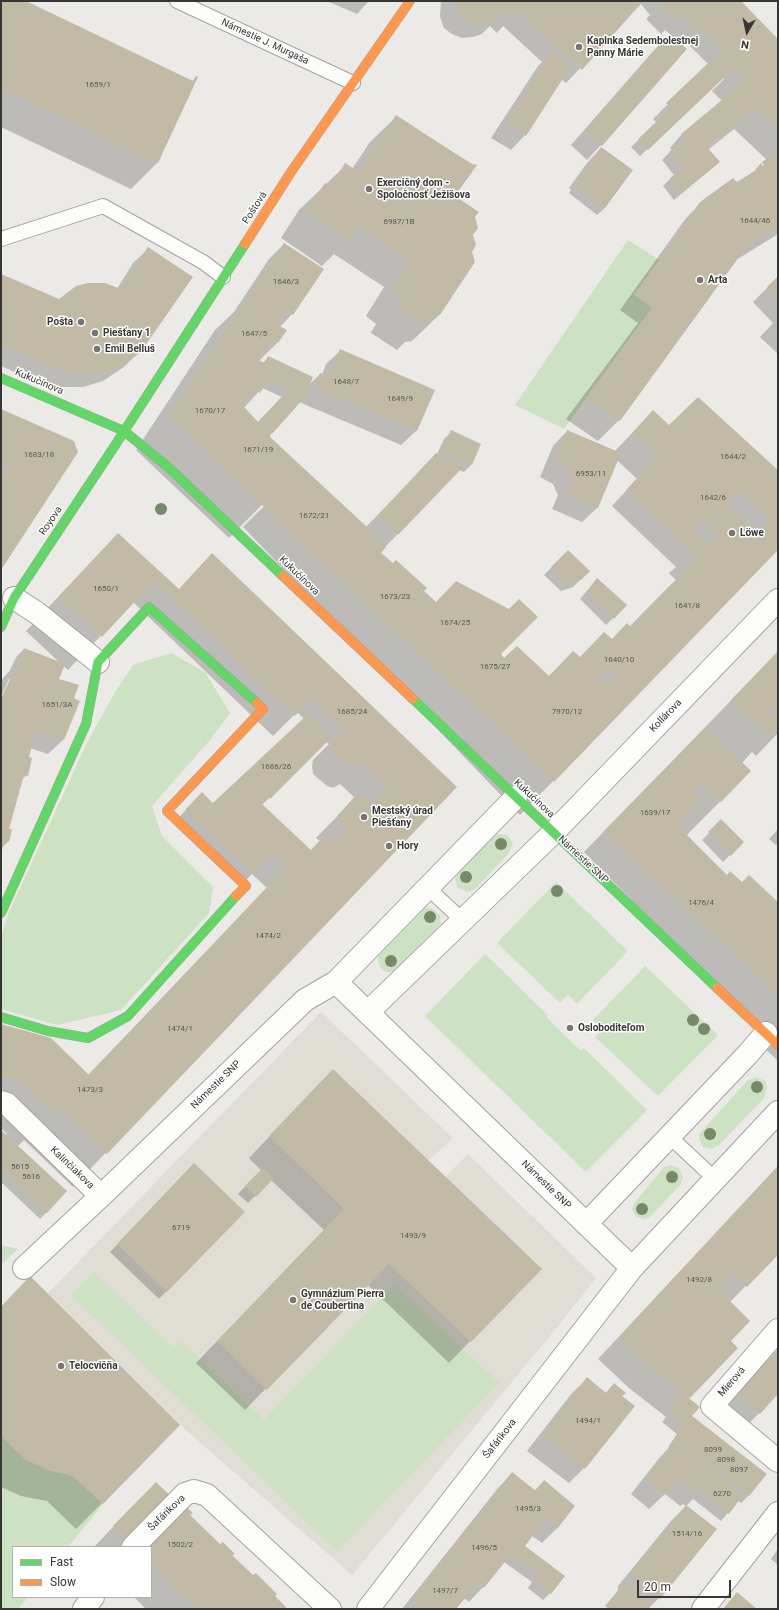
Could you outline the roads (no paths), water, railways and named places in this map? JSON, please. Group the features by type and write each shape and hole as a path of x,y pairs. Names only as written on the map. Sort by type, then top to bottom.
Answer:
{"street":[{"name":"Poštová","path":"124,431 291,172 410,1"},
{"name":"Kukučínova","path":"1,378 124,431 167,466 554,832"},
{"name":"Royova","path":"1,627 14,598 124,431"},
{"path":"14,598 37,613 98,662"},
{"name":"Kollárova","path":"554,832 778,600"},
{"path":"1,913 86,724 98,662 149,607 263,709 167,812 246,886 128,1016 88,1038 48,1031 1,1017"},
{"name":"Námestie SNP","path":"101,1196 305,1000 336,982 516,797"},
{"name":"Námestie SNP","path":"368,1012 554,832 772,1039 747,1055 586,1224"},
{"name":"Námestie SNP","path":"336,982 632,1268"},
{"name":"Kalinčiakova","path":"1,1102 7,1104 101,1196 24,1268"},
{"path":"632,1268 778,1112"},
{"name":"Šafárikova","path":"368,1609 632,1268"},
{"name":"Mierová","path":"778,1330 712,1406 778,1461"},
{"name":"Šafárikova","path":"134,1546 186,1494 194,1491 207,1494 330,1609"},
{"path":"702,1609 778,1513"},
{"path":"84,1609 92,1598"}],"lane":[{"name":"Námestie J. Murgaša","path":"177,1 353,83"},
{"path":"1,239 103,206 203,262 224,277"},
{"path":"427,887 462,920"},
{"path":"669,1136 715,1179"}],"place":[{"name":"Kaplnka Sedembolestnej Panny Márie","path":"579,47"},
{"name":"Exercičný dom - Spoločnosť Ježišova","path":"369,189"},
{"name":"Arta","path":"700,280"},
{"name":"Pošta","path":"81,322"},
{"name":"Piešťany 1","path":"95,333"},
{"name":"Emil Belluš","path":"97,349"},
{"name":"Löwe","path":"732,533"},
{"name":"Mestský úrad Piešťany","path":"364,817"},
{"name":"Hory","path":"389,846"},
{"name":"Osloboditeľom","path":"570,1028"},
{"name":"Gymnázium Pierra de Coubertina","path":"293,1300"},
{"name":"Telocvičňa","path":"61,1366"}]}
